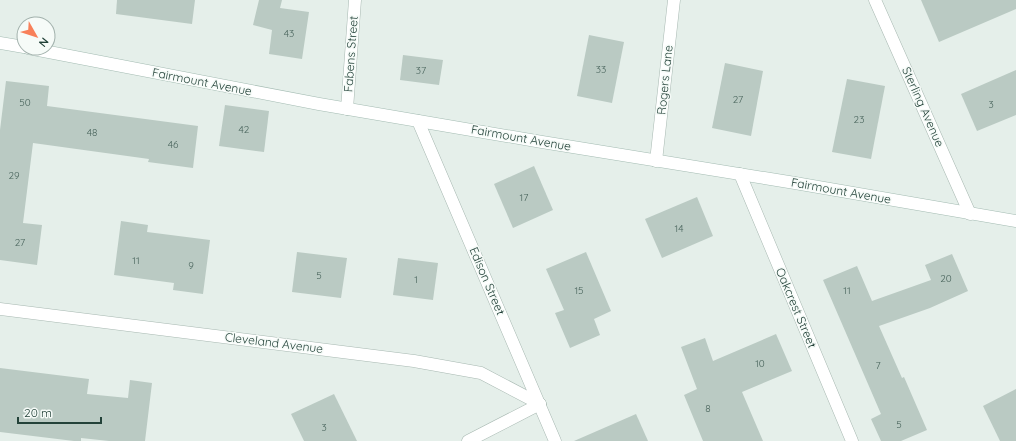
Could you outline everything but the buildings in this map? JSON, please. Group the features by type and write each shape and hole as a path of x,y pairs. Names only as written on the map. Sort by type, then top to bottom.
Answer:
{"street":[{"name":"Fabens Street","path":"347,109 355,0"},
{"name":"Rogers Lane","path":"656,161 674,0"},
{"name":"Sterling Avenue","path":"875,0 970,214"},
{"path":"0,43 16,46"},
{"name":"Fairmount Avenue","path":"56,53 347,109 740,174 1016,222"},
{"name":"Edison Street","path":"418,121 555,441"},
{"name":"Oakcrest Street","path":"740,174 852,441"},
{"name":"Cleveland Avenue","path":"0,309 414,361 481,373 540,404"},
{"path":"468,441 540,404"}]}
